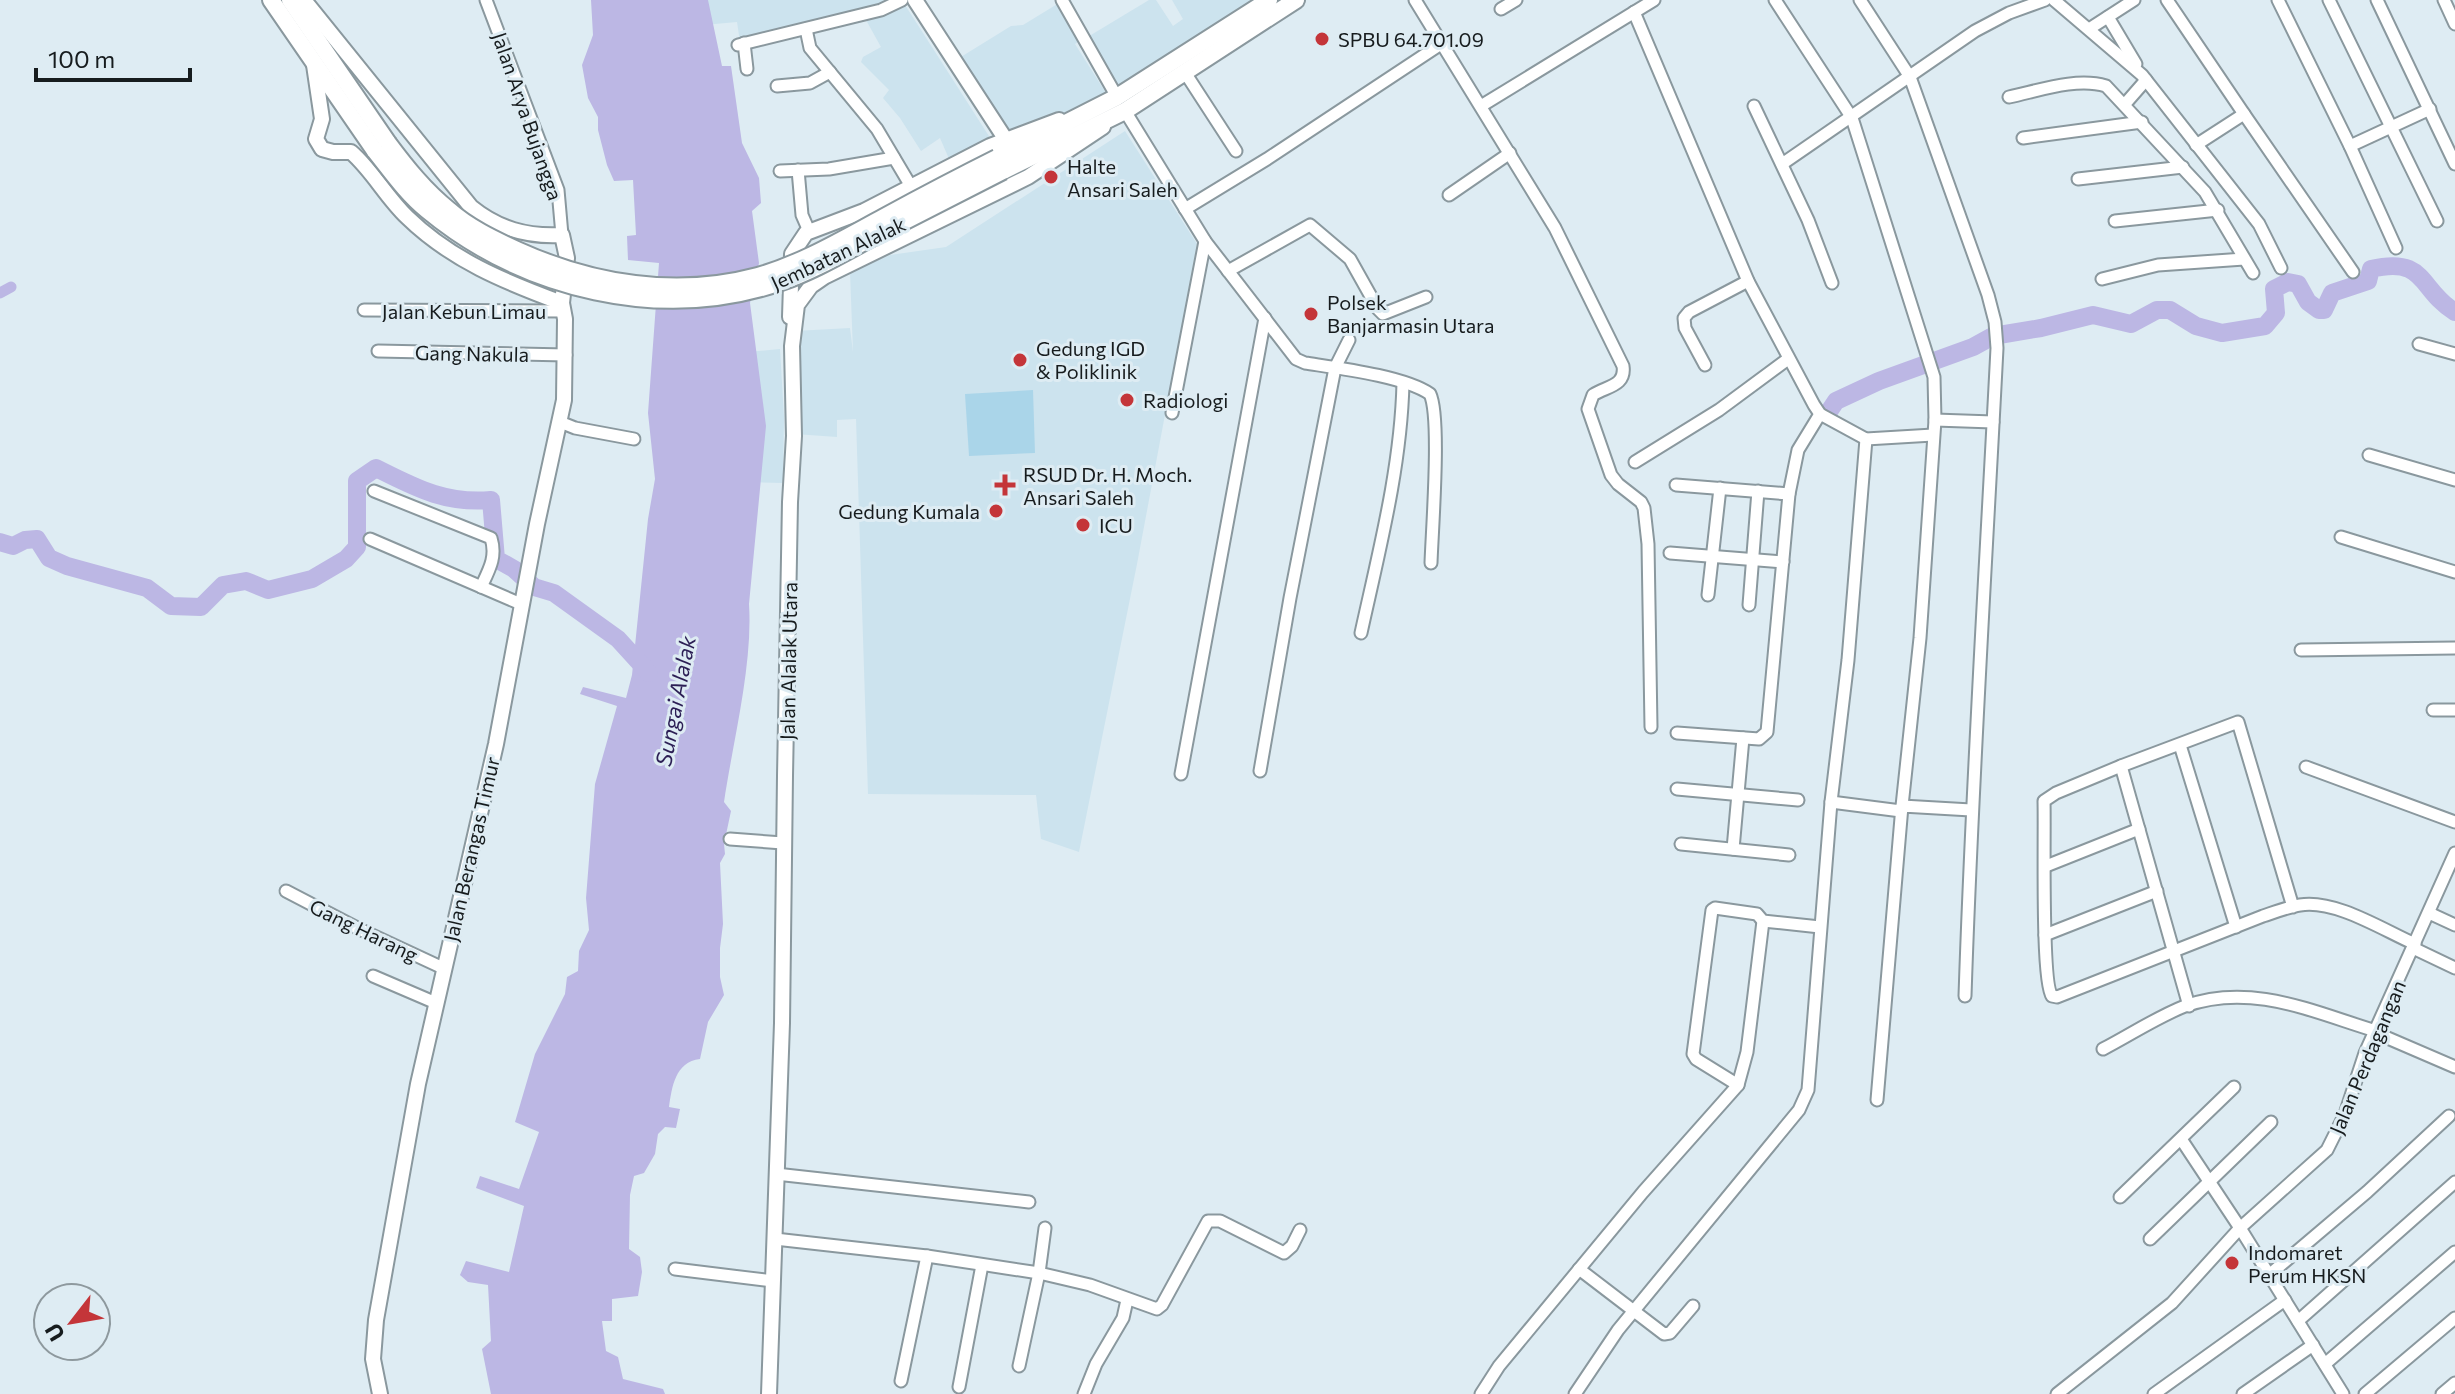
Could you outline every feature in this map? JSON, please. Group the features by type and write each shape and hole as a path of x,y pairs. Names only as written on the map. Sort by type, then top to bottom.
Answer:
{"highway":[{"path":"271,0 314,65 382,147"},
{"path":"290,0 382,147"},
{"path":"1117,106 1269,0"},
{"path":"1117,106 1184,71 1296,0"},
{"name":"Jembatan Alalak","path":"382,147 425,209 471,241 567,284 619,297 717,298 784,281 1000,164 1117,106"}],"main road":[{"path":"304,0 471,207 496,225 511,231 562,235"},
{"path":"915,0 1006,140"},
{"path":"314,65 322,119 316,139 322,149 351,152 360,159 400,210 448,251 484,272 563,307"},
{"path":"809,231 864,211 1006,140 1117,106"},
{"path":"796,292 1028,177 1084,141 1117,106"},
{"name":"Jalan Alalak Utara","path":"769,1394 782,1023 783,843 794,436 792,346 796,292 792,254 809,231"},
{"name":"Jalan Berangas Timur","path":"380,1394 373,1359 376,1320 418,1084 496,744 521,604 564,400 566,355 563,307 567,258 562,235"}],"street":[{"name":"Jalan Arya Bujangga","path":"486,0 558,190 562,235"},
{"path":"747,69 741,44 881,10 902,0"},
{"path":"1063,0 1117,106 1205,241 1296,359 1403,383 1425,390 1433,399 1431,563"},
{"path":"1415,0 1555,228 1623,366 1622,380 1593,395 1588,409 1611,475 1644,508 1648,544 1651,727"},
{"path":"1501,9 1516,0"},
{"path":"1481,106 1654,0"},
{"path":"1775,0 1852,118 1931,363 1935,420 1920,638 1901,808 1877,1100"},
{"path":"1860,0 1910,77 1995,322 1997,341 1971,810 1965,996"},
{"path":"1782,164 1975,31 2009,13 2045,0"},
{"path":"2054,0 2144,78"},
{"path":"2089,29 2134,0"},
{"path":"2167,0 2353,272"},
{"path":"2278,0 2396,248"},
{"path":"2329,0 2437,221"},
{"path":"2377,0 2455,164"},
{"path":"2444,0 2455,24"},
{"path":"1634,12 1748,281 1788,359 1822,415 1866,439 1933,435"},
{"path":"2108,17 2144,78 2259,224 2281,268"},
{"path":"806,29 810,48 877,129 912,188"},
{"path":"1185,209 1441,44"},
{"path":"1184,71 1236,151"},
{"path":"777,86 810,83 830,72"},
{"path":"2125,104 2144,78"},
{"path":"2009,97 2092,83 2106,86 2183,167 2218,210 2253,273"},
{"path":"1754,106 1832,283"},
{"path":"2350,146 2430,109"},
{"path":"2196,145 2244,114"},
{"path":"2023,138 2142,122"},
{"path":"1449,195 1510,153"},
{"path":"780,171 829,169 894,158"},
{"path":"2078,179 2183,167"},
{"path":"798,170 802,215 809,231"},
{"path":"2115,221 2218,210"},
{"path":"1228,271 1310,225 1350,259 1383,314 1426,297"},
{"path":"1172,413 1205,241"},
{"path":"2102,279 2158,265 2244,259"},
{"path":"1705,365 1685,328 1684,318 1689,312 1748,281"},
{"name":"Jalan Kebun Limau","path":"364,310 563,307"},
{"path":"1181,774 1265,318"},
{"path":"1260,771 1335,368 1349,340"},
{"path":"2419,344 2455,354"},
{"name":"Gang Nakula","path":"378,351 566,355"},
{"path":"1635,462 1719,410 1788,359"},
{"path":"1361,633 1392,478 1402,414 1403,383"},
{"path":"1677,733 1759,739 1768,730 1789,494 1798,450 1822,415"},
{"path":"1935,420 1993,422"},
{"path":"560,422 575,428 634,439"},
{"path":"1575,1394 1632,1312 1799,1110 1808,1090 1831,802 1848,660 1866,439"},
{"path":"2369,455 2455,480"},
{"path":"1676,485 1789,494"},
{"path":"1708,595 1720,488"},
{"path":"374,491 491,538 494,550 492,564 481,587"},
{"path":"1749,605 1758,491"},
{"path":"2341,537 2455,572"},
{"path":"370,539 521,604"},
{"path":"1670,553 1783,562"},
{"path":"2301,650 2455,648"},
{"path":"2433,710 2455,710"},
{"path":"2293,907 2240,723 2234,722 2121,766 2045,799 2047,986 2049,992 2057,997 2236,927 2293,907 2317,904 2333,907 2455,968"},
{"path":"1733,849 1743,738"},
{"path":"2180,745 2236,927"},
{"path":"2121,766 2189,1006"},
{"path":"2306,767 2455,822"},
{"path":"1677,789 1738,792 1798,800"},
{"path":"1831,802 1971,810"},
{"path":"2046,866 2139,829"},
{"path":"730,839 783,843"},
{"path":"1681,844 1789,855"},
{"name":"Jalan Perdagangan","path":"2057,1394 2172,1303 2240,1228 2327,1150 2345,1114 2365,1053 2455,853"},
{"name":"Gang Harang","path":"286,891 443,968"},
{"path":"2045,935 2157,891"},
{"path":"1738,1085 1696,1059 1693,1054 1711,912 1715,908 1757,914 1763,921 1820,927"},
{"path":"2429,913 2455,925"},
{"path":"1481,1394 1499,1366 1643,1192 1738,1085 1747,1052 1763,921"},
{"path":"373,976 436,1003"},
{"path":"2103,1049 2189,1006 2224,997 2268,997 2376,1032 2455,1067"},
{"path":"2120,1197 2234,1087"},
{"path":"2269,1275 2367,1192 2449,1116"},
{"path":"2150,1239 2271,1122"},
{"path":"2181,1139 2325,1364 2337,1392"},
{"path":"776,1174 1029,1202"},
{"path":"2298,1321 2455,1182"},
{"path":"775,1239 927,1256 1039,1273 1090,1285 1153,1308 1162,1305 1208,1221 1220,1221 1284,1253 1292,1246 1300,1230"},
{"path":"1019,1366 1039,1273 1045,1228"},
{"path":"2325,1364 2455,1252"},
{"path":"901,1381 927,1256"},
{"path":"959,1387 982,1265"},
{"path":"675,1269 773,1281"},
{"path":"1579,1269 1632,1312 1667,1334 1693,1306"},
{"path":"1084,1394 1096,1364 1123,1318 1127,1300"},
{"path":"2154,1394 2285,1300"},
{"path":"2365,1394 2455,1318"},
{"path":"2243,1394 2313,1345"},
{"path":"2442,1394 2455,1383"}],"shaded area":[{"path":"687,0 899,0 740,42 737,22 704,25"},
{"path":"1149,0 1156,0 1173,26 1183,19 1172,0 1266,0 1118,92 1081,41"},
{"path":"1059,3 1079,41 1075,44 1106,93 1101,101 1010,143 956,60 1011,26 1023,25"},
{"path":"905,5 994,144 953,168 940,138 921,151 883,98 889,90 861,62 863,57 881,47 866,20"},
{"name":"RSUD Dr. H. Moch. Ansari Saleh","path":"1125,131 1197,244 1079,852 1041,839 1036,795 868,794 856,419 837,420 837,437 795,434 795,331 850,328 853,352 850,272 890,255 946,247"},
{"path":"780,349 784,417 783,483 747,482 747,352"},
{"path":"1033,390 1035,453 969,456 965,394"}],"water":[{"name":"Sungai Alalak","path":"591,0 708,0 722,66 731,66 742,143 759,178 761,203 752,211 759,263 750,303 766,426 749,604 748,652 724,802 731,811 725,854 720,863 723,924 720,977 724,995 708,1022 700,1059 685,1065 676,1077 669,1107 680,1109 676,1128 665,1127 658,1134 655,1154 644,1173 634,1176 630,1195 629,1249 640,1257 642,1272 638,1296 612,1299 612,1321 602,1321 606,1351 618,1357 623,1379 663,1389 665,1394 491,1394 482,1349 491,1341 488,1285 468,1282 460,1275 466,1261 509,1272 524,1206 476,1188 480,1176 519,1189 539,1132 515,1122 535,1054 565,994 567,977 578,971 579,951 589,930 586,898 595,784 617,706 580,694 583,687 626,698 632,675 655,479 648,413 659,263 628,260 627,236 636,235 633,180 614,181 598,130 598,117 588,98 582,65 593,35"}],"waterway":[{"path":"1830,410 1836,401 1879,381 1973,347 1993,336 2093,315 2131,324 2157,310 2170,310 2196,326 2222,333 2265,326 2276,313 2274,289 2288,282 2298,284 2308,302 2324,310 2332,293 2368,281 2371,269 2389,266 2412,271 2455,312"},
{"path":"0,293 11,287"},
{"path":"0,542 13,546 37,539 49,558 67,566 147,588 171,606 201,607 223,585 246,581 268,590 312,579 346,559 357,547 357,481 376,468 445,497 491,500 496,559 514,569 534,587 554,593 618,639 649,673"}],"place":[{"name":"SPBU 64.701.09","path":"1322,39"},
{"name":"Halte Ansari Saleh","path":"1051,177"},
{"name":"Polsek Banjarmasin Utara","path":"1311,314"},
{"name":"Gedung IGD & Poliklinik","path":"1020,360"},
{"name":"Radiologi","path":"1127,400"},
{"name":"RSUD Dr. H. Moch. Ansari Saleh","path":"1005,485"},
{"name":"Gedung Kumala","path":"996,511"},
{"name":"ICU","path":"1083,525"},
{"name":"Indomaret Perum HKSN","path":"2232,1263"}]}
